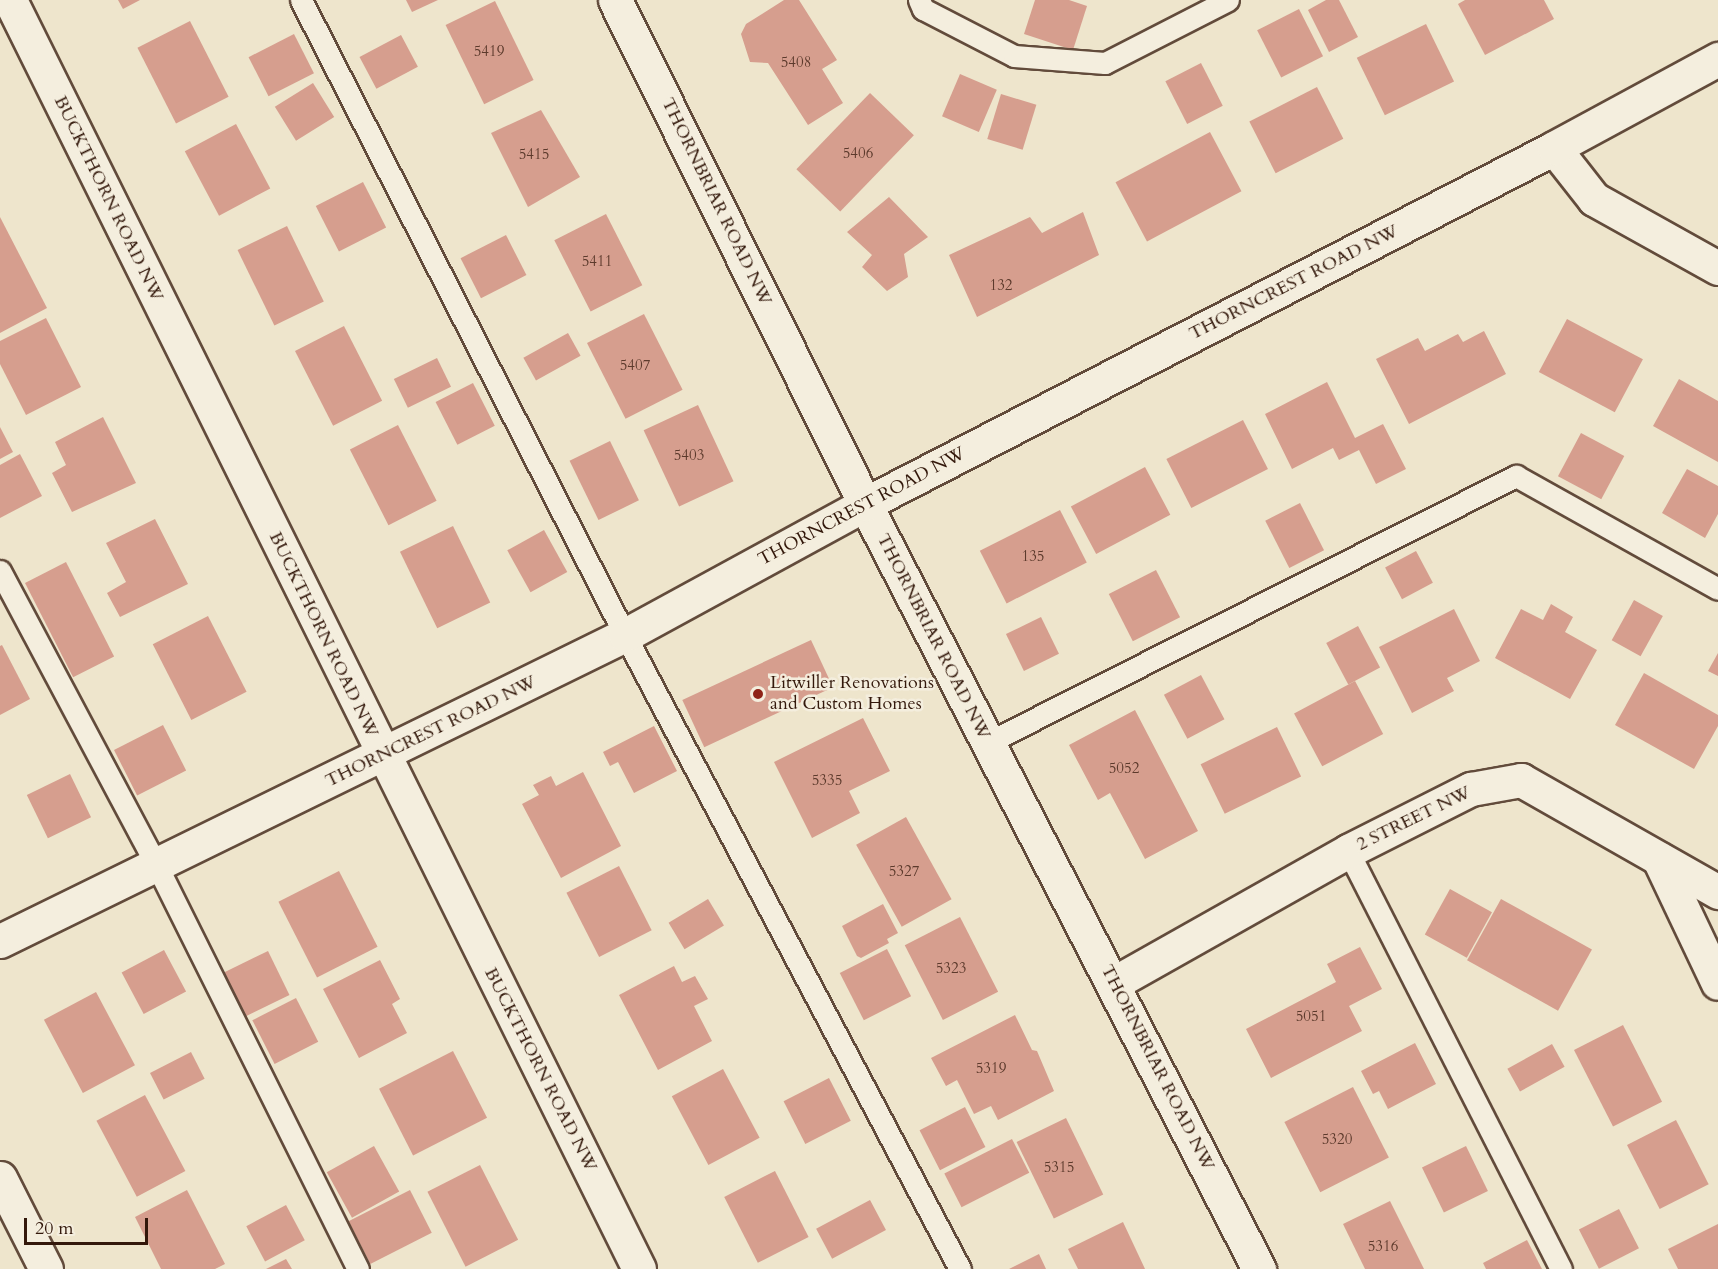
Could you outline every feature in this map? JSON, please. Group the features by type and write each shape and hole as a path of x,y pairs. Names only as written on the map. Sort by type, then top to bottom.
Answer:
{"street":[{"name":"BUCKTHORN ROAD NW","path":"10,0 639,1269"},
{"name":"THORNBRIAR ROAD NW","path":"615,0 865,504 987,743 1114,982 1259,1269"},
{"name":"THORNCREST ROAD NW","path":"0,941 383,756 625,635 865,504 1554,148 1718,59"},
{"path":"1554,148 1594,199 1718,268"},
{"name":"2 STREET NW","path":"1114,982 1348,851 1471,789 1521,780 1718,892"},
{"path":"1659,859 1718,983"},
{"path":"0,1178 46,1269"}],"lane":[{"path":"301,0 625,635 960,1269"},
{"path":"919,0 923,9 1014,56 1105,63 1228,0"},
{"path":"987,743 1515,477 1718,588"},
{"path":"0,571 157,866 357,1269"},
{"path":"1348,851 1561,1269"}],"building":[{"path":"118,0 140,0 123,9"},
{"path":"406,0 438,0 412,12"},
{"path":"784,0 799,0 837,60 822,69 843,103 808,125 768,63 750,62 741,34 746,24"},
{"path":"1035,0 1069,0 1087,6 1073,50 1024,34"},
{"path":"1326,0 1339,0 1358,37 1329,52 1308,10"},
{"path":"1465,0 1544,0 1554,19 1485,55 1458,4"},
{"path":"495,1 534,80 484,104 446,25"},
{"path":"1299,9 1323,56 1281,78 1257,30"},
{"path":"190,21 229,97 176,124 137,48"},
{"path":"1426,24 1454,82 1385,115 1357,58"},
{"path":"294,34 314,73 269,96 249,57"},
{"path":"401,35 418,67 376,89 360,57"},
{"path":"1201,63 1223,106 1187,124 1165,81"},
{"path":"960,74 997,90 979,132 942,116"},
{"path":"313,83 334,117 296,141 275,107"},
{"path":"1317,87 1343,139 1276,173 1249,122"},
{"path":"870,93 914,135 840,212 796,169"},
{"path":"1001,94 1036,105 1023,150 987,139"},
{"path":"541,110 580,177 528,207 491,133"},
{"path":"236,124 270,188 219,216 185,151"},
{"path":"1210,132 1241,191 1147,241 1116,182"},
{"path":"363,182 386,227 339,252 316,206"},
{"path":"889,197 928,237 904,254 908,277 887,291 862,267 872,255 847,232"},
{"path":"1083,212 1099,255 977,317 949,255 1030,217 1042,233"},
{"path":"606,214 642,285 591,312 554,240"},
{"path":"0,217 47,308 0,333"},
{"path":"287,226 324,301 274,326 238,250"},
{"path":"506,235 526,275 481,298 461,258"},
{"path":"644,314 683,390 626,419 587,343"},
{"path":"46,318 81,387 26,415 0,364 0,341"},
{"path":"1567,319 1643,359 1615,412 1539,372"},
{"path":"344,326 382,401 333,426 295,351"},
{"path":"1484,331 1506,374 1409,424 1376,359 1418,338 1425,351 1458,334 1463,342"},
{"path":"568,333 581,356 536,380 523,358"},
{"path":"437,358 451,387 408,408 394,379"},
{"path":"1679,379 1718,401 1718,462 1653,426"},
{"path":"1327,382 1355,438 1383,424 1406,469 1376,484 1359,450 1339,460 1333,448 1292,469 1265,414"},
{"path":"473,383 495,426 457,445 436,402"},
{"path":"698,405 733,481 679,506 644,430"},
{"path":"103,417 136,483 72,512 52,473 66,465 55,442"},
{"path":"1243,420 1268,469 1191,508 1166,459"},
{"path":"398,425 437,501 388,525 350,450"},
{"path":"0,427 13,452 0,459"},
{"path":"1581,433 1624,456 1601,499 1558,476"},
{"path":"610,441 639,500 598,520 570,461"},
{"path":"20,454 42,496 0,518 0,465"},
{"path":"1145,467 1170,515 1096,554 1071,506"},
{"path":"1687,469 1718,486 1718,514 1705,538 1662,513"},
{"path":"1300,503 1324,550 1289,568 1265,521"},
{"path":"1060,510 1087,563 1007,603 980,551"},
{"path":"155,519 188,584 120,617 107,593 126,582 106,543"},
{"path":"453,526 490,602 437,628 400,552"},
{"path":"544,530 567,572 531,592 507,550"},
{"path":"1416,551 1433,583 1402,599 1385,567"},
{"path":"66,562 114,656 73,677 25,583"},
{"path":"1156,570 1180,617 1133,641 1109,594"},
{"path":"1634,600 1663,616 1641,656 1612,640"},
{"path":"1551,604 1573,617 1565,632 1597,650 1570,699 1495,658 1521,609 1543,620"},
{"path":"1454,609 1480,661 1447,678 1454,691 1412,713 1379,647"},
{"path":"208,616 247,692 191,720 153,644"},
{"path":"1041,617 1059,654 1024,671 1006,634"},
{"path":"1358,626 1380,667 1348,684 1326,643"},
{"name":"Litwiller Renovations and Custom Homes","path":"811,640 833,687 704,747 682,700"},
{"path":"2,645 30,699 0,715 0,646"},
{"path":"1718,653 1718,676 1708,671"},
{"path":"1644,673 1718,715 1718,726 1694,769 1615,725"},
{"path":"1201,675 1224,719 1187,739 1164,695"},
{"path":"1355,681 1383,734 1322,766 1294,713"},
{"path":"1135,710 1198,831 1145,859 1110,793 1098,800 1069,745"},
{"path":"863,718 890,771 849,791 860,813 812,838 774,762"},
{"path":"163,725 186,770 137,795 114,750"},
{"path":"654,726 677,771 634,793 618,762 610,766 603,752"},
{"path":"1277,727 1301,776 1225,814 1201,764"},
{"path":"583,772 621,846 561,878 522,804 539,795 533,785 551,776 556,786"},
{"path":"70,774 91,817 48,838 27,795"},
{"path":"906,817 952,899 902,927 856,845"},
{"path":"619,866 652,930 599,957 566,893"},
{"path":"339,871 378,947 317,978 278,902"},
{"path":"1450,889 1492,912 1467,958 1425,934"},
{"path":"708,899 724,926 685,949 669,923"},
{"path":"1501,899 1592,949 1558,1011 1467,960"},
{"path":"883,904 898,933 887,939 889,943 861,958 857,956 842,926"},
{"path":"960,917 998,992 943,1020 905,945"},
{"path":"1360,947 1382,989 1349,1006 1362,1031 1271,1078 1246,1029 1336,982 1327,964"},
{"path":"887,949 911,996 864,1020 840,973"},
{"path":"164,950 186,991 144,1014 122,973"},
{"path":"268,951 289,995 242,1018 220,974"},
{"path":"380,960 400,999 392,1004 407,1033 359,1058 323,989"},
{"path":"674,966 682,982 695,976 708,999 694,1006 712,1041 658,1070 619,995"},
{"path":"96,992 135,1065 83,1093 44,1020"},
{"path":"296,998 318,1042 275,1064 252,1020"},
{"path":"1015,1015 1032,1050 1037,1051 1054,1091 998,1120 991,1106 974,1114 957,1080 946,1086 931,1058"},
{"path":"1623,1025 1662,1102 1613,1127 1574,1050"},
{"path":"1415,1043 1436,1084 1388,1109 1379,1091 1373,1094 1361,1071"},
{"path":"1552,1044 1565,1067 1520,1091 1507,1069"},
{"path":"453,1051 487,1118 413,1156 379,1089"},
{"path":"191,1052 205,1079 164,1100 150,1073"},
{"path":"723,1069 760,1138 708,1165 672,1096"},
{"path":"829,1078 851,1121 805,1144 784,1101"},
{"path":"1353,1087 1389,1157 1320,1192 1284,1122"},
{"path":"145,1095 185,1171 137,1197 96,1121"},
{"path":"965,1107 985,1147 940,1170 920,1130"},
{"path":"1066,1118 1103,1194 1054,1219 1017,1142"},
{"path":"1676,1120 1709,1184 1660,1209 1627,1145"},
{"path":"1012,1139 1029,1173 962,1207 944,1174"},
{"path":"374,1146 399,1191 352,1218 327,1172"},
{"path":"1466,1146 1488,1191 1444,1212 1422,1167"},
{"path":"480,1165 518,1240 466,1267 427,1192"},
{"path":"775,1171 809,1237 758,1263 724,1197"},
{"path":"187,1190 225,1264 215,1269 161,1269 135,1217"},
{"path":"410,1190 432,1233 370,1264 349,1221"},
{"path":"870,1200 886,1230 832,1259 816,1229"},
{"path":"1390,1201 1424,1269 1365,1269 1343,1224"},
{"path":"286,1205 305,1240 265,1261 246,1226"},
{"path":"1619,1209 1639,1248 1599,1269 1579,1229"},
{"path":"1123,1222 1145,1269 1078,1269 1068,1249"},
{"path":"1718,1224 1718,1269 1678,1269 1668,1249"},
{"path":"1527,1240 1542,1269 1486,1269 1483,1263"},
{"path":"1039,1254 1046,1269 1009,1269"},
{"path":"286,1259 292,1269 266,1269"}],"place":[{"name":"Litwiller Renovations and Custom Homes","path":"758,694"}]}
